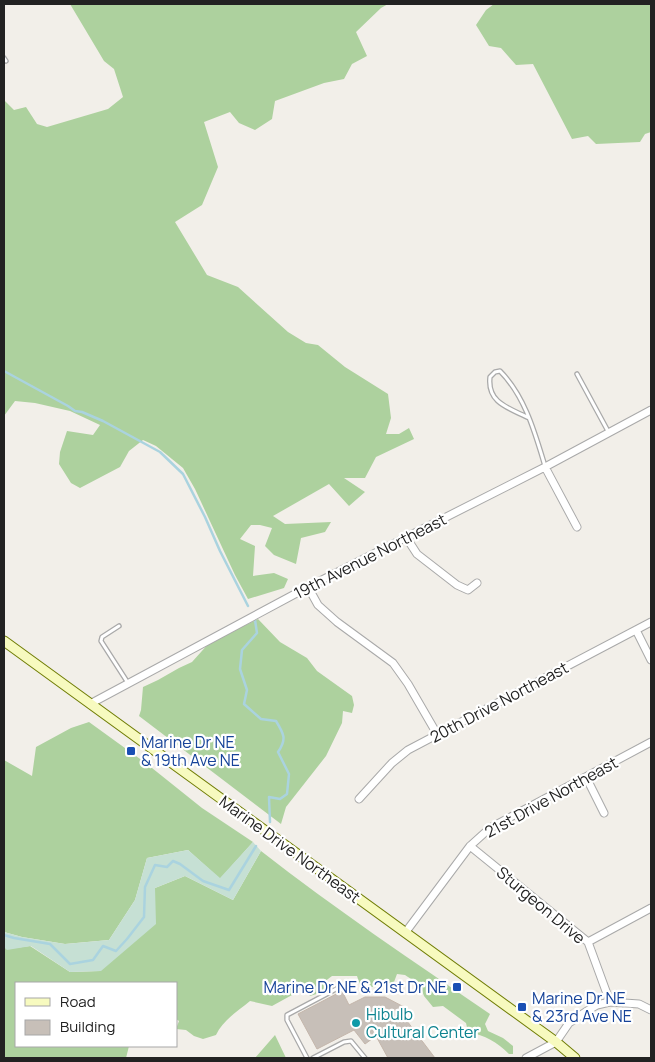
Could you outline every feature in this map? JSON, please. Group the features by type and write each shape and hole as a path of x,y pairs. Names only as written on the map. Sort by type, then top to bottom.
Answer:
{"main road":[{"name":"Marine Drive Northeast","path":"4,641 556,1042 575,1058"}],"street":[{"name":"19th Avenue Northeast","path":"90,704 308,587 545,467 651,410"},
{"path":"545,467 577,527"},
{"path":"406,537 417,554 457,584 468,590 477,583"},
{"path":"308,587 318,605 324,611 393,663 408,684 437,734"},
{"name":"20th Drive Northeast","path":"359,799 392,763 408,750 651,622"},
{"path":"636,630 651,660"},
{"name":"21st Drive Northeast","path":"404,933 470,846 490,828 651,742"},
{"path":"586,777 604,813"},
{"name":"Sturgeon Drive","path":"470,846 588,942 610,1002"},
{"path":"588,942 651,908"},
{"path":"526,1058 556,1042 569,1023 592,1008 610,1002 639,1004 651,1010"}],"lane":[{"path":"4,58 6,62"},
{"path":"528,418 500,404 489,385 490,376 500,371 508,379 524,407 540,447 545,467"},
{"path":"577,374 609,433"},
{"path":"120,626 102,637 101,641 128,683"},
{"path":"307,1058 287,1020 287,1015 338,988"},
{"path":"313,1058 344,1042 351,1041 365,1058"}],"green space":[{"path":"70,4 388,4 381,8 356,32 367,56 352,64 344,79 324,83 275,101 272,119 255,130 239,123 230,112 204,122 218,167 202,205 175,222 207,275 238,287 288,332 306,343 318,345 345,367 388,394 391,418 386,434 399,434 409,428 414,439 376,457 365,478 344,478 365,492 349,506 329,484 273,516 285,524 331,522 325,532 301,538 296,564 274,555 265,546 272,528 251,525 240,539 255,546 253,576 274,573 288,579 284,588 248,599 183,468 156,446 143,440 129,451 120,467 80,488 71,483 59,464 60,452 67,431 93,435 100,425 70,411 35,403 15,401 4,416 4,100 14,110 26,107 37,124 47,127 108,109 123,97 114,69 104,61"},
{"path":"494,4 651,4 651,132 645,134 640,142 596,144 588,136 572,139 533,64 516,65 501,48 489,46 476,25 486,10"},
{"path":"258,619 280,642 307,658 317,671 352,696 354,705 352,713 343,711 342,723 326,756 286,807 281,824 139,716 143,687 192,662 210,642"},
{"path":"89,722 147,764 202,808 253,842 220,879 188,850 147,858 135,900 109,940 65,944 4,932 4,760 32,776 36,747 71,728"},
{"path":"253,842 261,851 233,900 185,876 155,888 156,924 101,971 70,972 31,946 7,950 4,947 4,932 65,944 109,940 135,900 147,858 188,850 220,878"},
{"path":"261,851 346,914 490,1014 485,1024 488,1031 503,1038 513,1046 513,1054 509,1054 500,1046 480,1035 468,1032 466,1023 443,1006 433,1007 424,996 420,985 405,975 397,974 394,982 404,991 393,989 385,980 375,980 373,987 360,985 357,976 332,976 324,982 326,991 310,996 303,986 292,995 272,1006 250,1001 227,1020 216,1035 203,1039 194,1036 186,1030 178,1029 178,982 15,982 15,1047 129,1047 126,1058 4,1058 4,947 7,949 30,946 70,972 100,971 155,888 185,876 233,900"},
{"path":"275,1035 286,1058 255,1058"}],"building":[{"name":"Hibulb Cultural Center","path":"342,991 349,1005 365,997 385,997 404,1007 401,1013 435,1058 388,1058 376,1036 365,1044 354,1030 317,1049 298,1014"}],"waterway":[{"path":"4,371 75,411 103,421 160,452 183,474 248,606"},
{"path":"255,620 257,633 242,650 240,669 247,690 244,704 261,719 276,721 283,736 283,744 278,752 289,774 287,794 280,799 269,797 270,822"},
{"path":"4,935 50,944 70,964 93,960 103,946 116,951 144,917 145,887 155,865 167,867 173,861 203,881 229,890 256,846"}],"place":[{"name":"Marine Dr NE & 19th Ave NE","path":"131,751"},
{"name":"Marine Dr NE & 21st Dr NE","path":"457,987"},
{"name":"Marine Dr NE & 23rd Ave NE","path":"522,1007"},
{"name":"Hibulb Cultural Center","path":"356,1023"}]}
